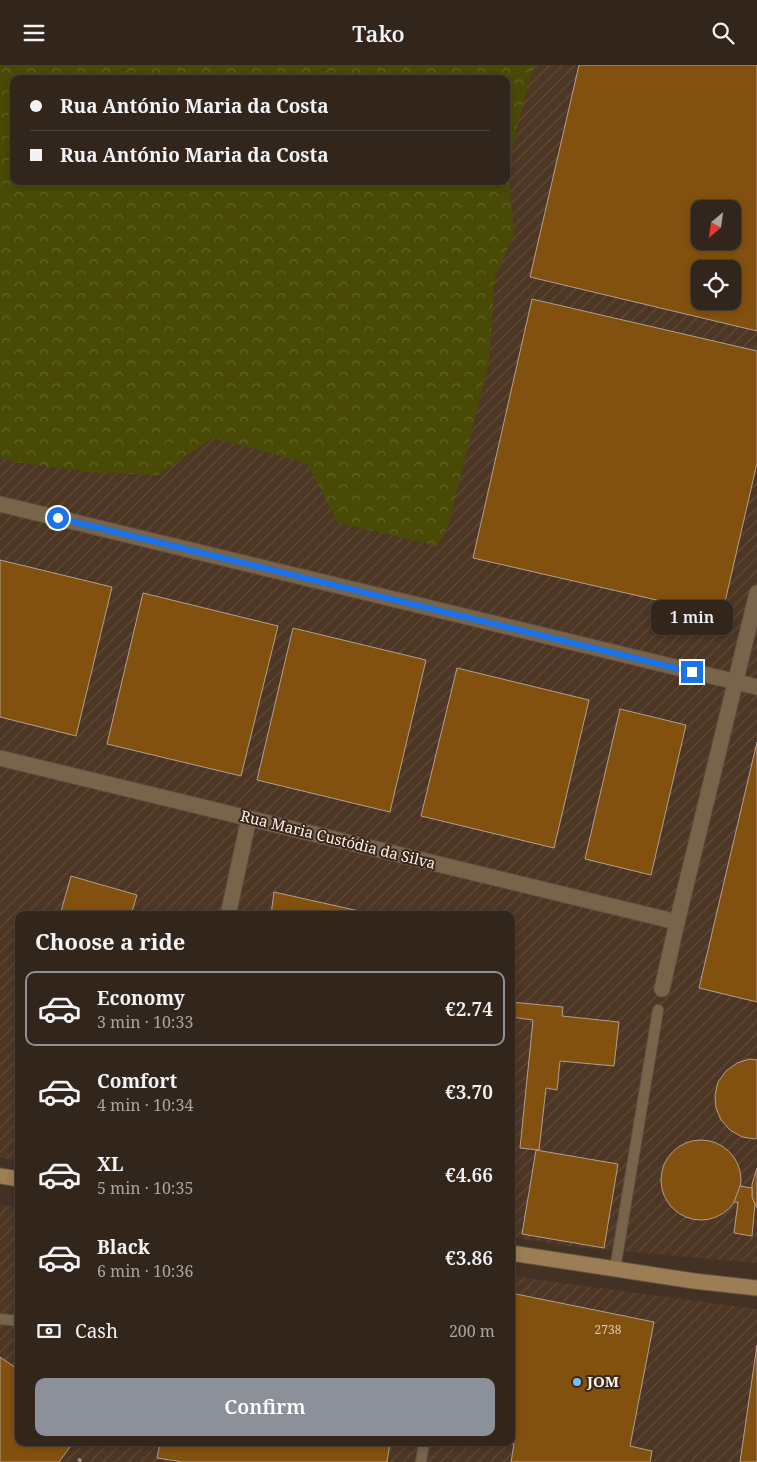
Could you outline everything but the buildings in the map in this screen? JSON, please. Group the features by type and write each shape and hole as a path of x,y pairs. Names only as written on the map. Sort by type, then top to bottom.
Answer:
{"main road":[{"path":"0,1176 15,1178"},
{"path":"515,1254 694,1281 757,1288"}],"street":[{"path":"0,504 757,687"},
{"path":"662,989 676,922 757,593"},
{"name":"Rua Maria Custódia da Silva","path":"0,758 676,922"},
{"path":"229,911 249,818"}],"lane":[{"path":"616,1269 658,1010"},
{"path":"0,1319 15,1321"},
{"path":"421,1462 423,1447"},
{"path":"423,1447 430,1462"}],"path":[{"path":"78,1459 83,1462"}],"shaded area":[{"path":"0,65 757,65 757,1263 575,1247 515,1238 515,911 15,911 15,1160 0,1158"},
{"path":"0,1205 15,1207 15,1446 515,1446 515,1277 757,1309 757,1462 0,1462"}],"green space":[{"path":"0,65 534,65 518,122 510,160 510,75 10,75 10,185 509,185 514,234 495,277 489,362 449,523 437,546 338,523 307,463 212,438 158,475 99,473 15,462 0,457"}],"place":[{"name":"JOM","path":"577,1382"}],"route":[{"path":"58,518 692,672"}]}
